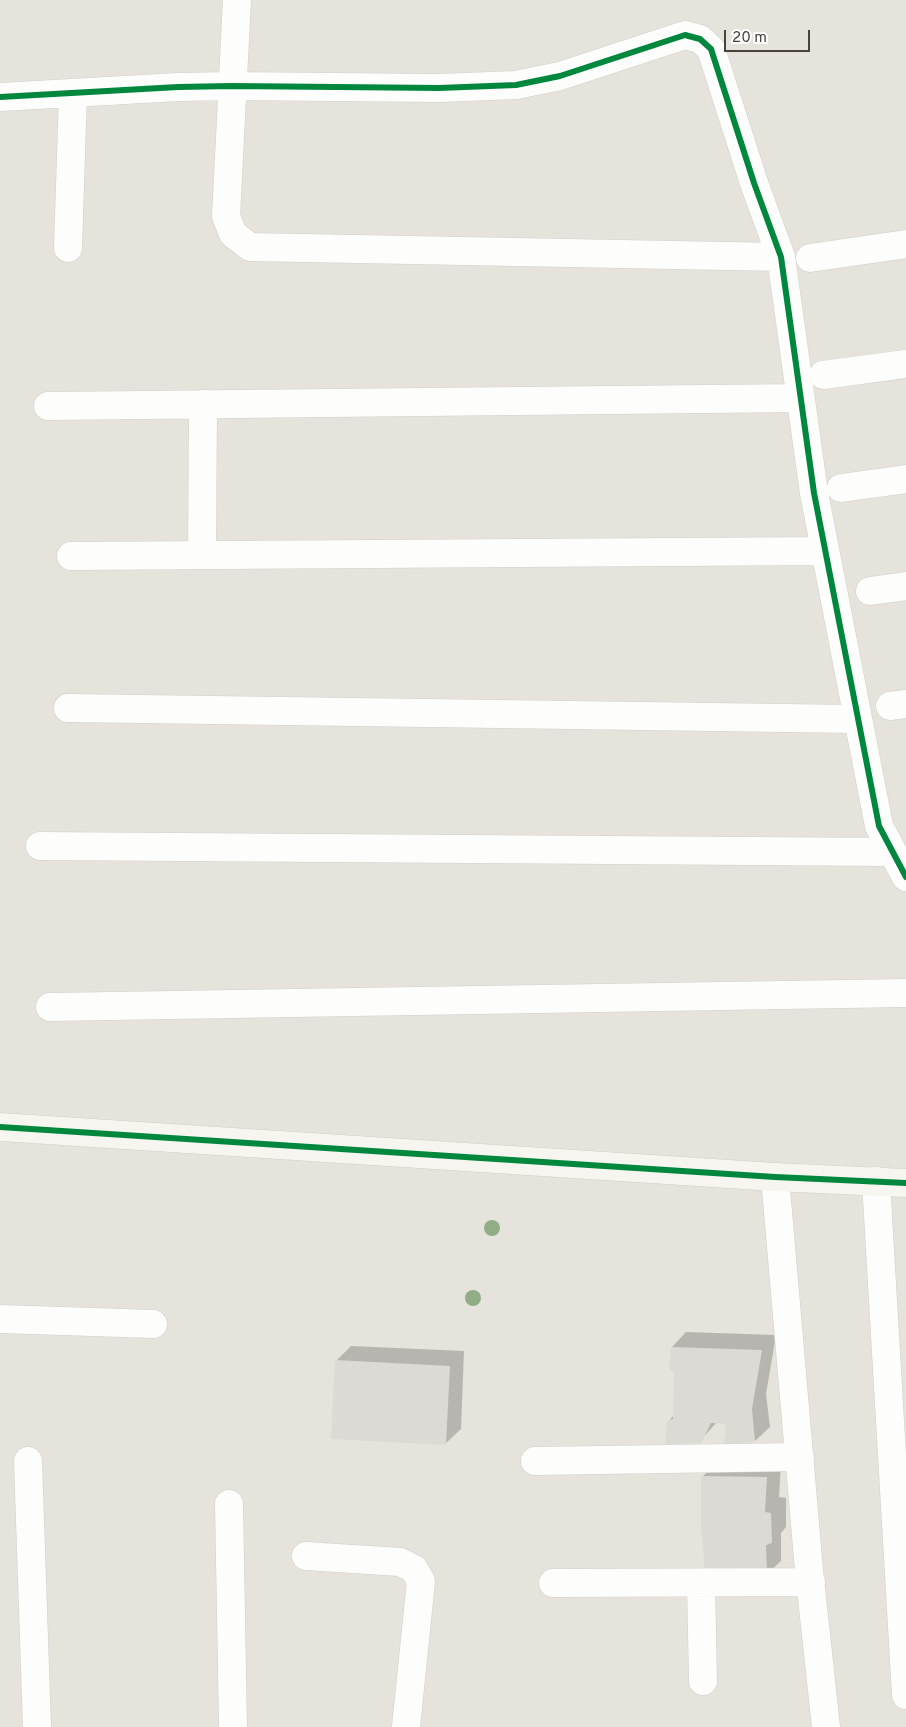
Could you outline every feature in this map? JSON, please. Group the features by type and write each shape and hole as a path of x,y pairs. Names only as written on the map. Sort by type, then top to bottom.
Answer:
{"street":[{"path":"237,0 226,216 233,234 250,247 781,257"},
{"path":"0,97 73,92 232,86 439,88 516,84 560,76 685,35 700,39 711,49 754,183 781,257 814,492 879,826 906,877"},
{"path":"68,248 73,92"},
{"path":"810,258 906,244"},
{"path":"823,375 906,364"},
{"path":"48,406 800,398"},
{"path":"202,555 203,404"},
{"path":"841,488 906,479"},
{"path":"71,556 825,552"},
{"path":"870,591 906,586"},
{"path":"68,708 858,719"},
{"path":"40,846 892,852"},
{"path":"50,1007 906,993"},
{"path":"0,1127 906,1183"},
{"path":"775,1176 811,1582 826,1727"},
{"path":"876,1181 906,1695"},
{"path":"0,1319 153,1324"},
{"path":"535,1461 800,1457"},
{"path":"28,1461 36,1727"},
{"path":"230,1504 233,1727"},
{"path":"306,1556 400,1562 414,1569 421,1581 406,1727"},
{"path":"553,1584 811,1582"},
{"path":"701,1583 703,1681"}],"shaded area":[{"path":"0,0 906,0 906,1727 0,1727"}],"building":[{"path":"671,1347 762,1350 752,1409 755,1442 724,1444 726,1424 711,1423 701,1443 665,1444 667,1421 673,1419 674,1372 669,1368"},
{"path":"335,1360 450,1366 446,1445 331,1439"},
{"path":"701,1476 767,1477 765,1512 771,1513 772,1543 766,1545 767,1577 703,1578"}],"cycle path":[{"path":"0,97 178,87 439,88 516,85 560,76 685,35 700,39 711,49 754,183 781,257 814,493 879,826 906,877"},
{"path":"0,1127 775,1177 906,1183"}]}
